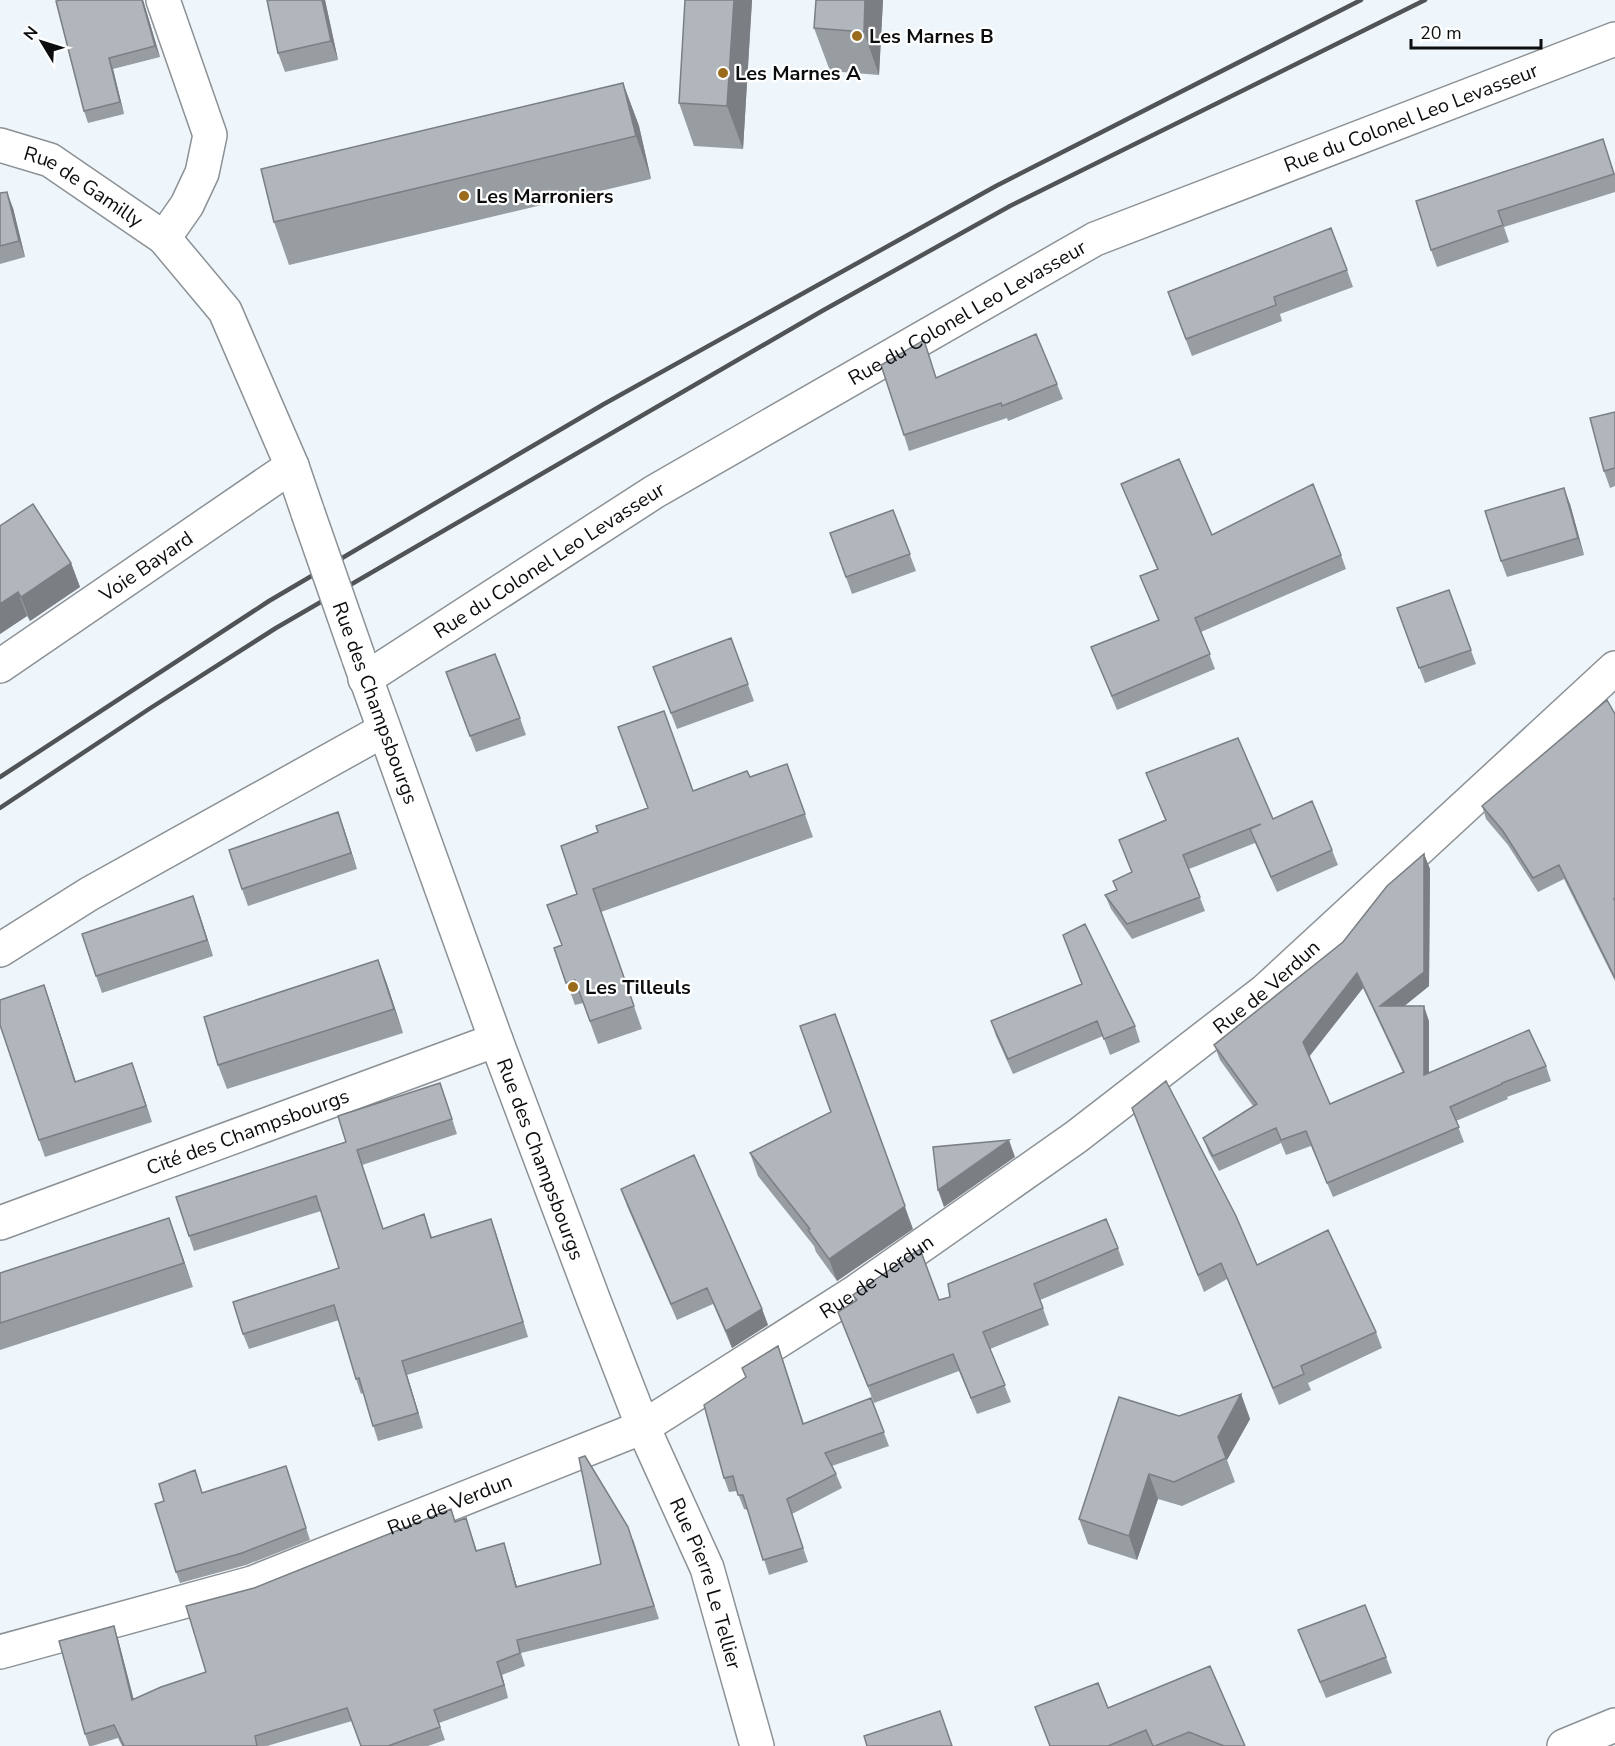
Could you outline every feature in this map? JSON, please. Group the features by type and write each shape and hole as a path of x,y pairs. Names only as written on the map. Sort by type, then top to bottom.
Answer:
{"street":[{"path":"163,0 210,135 202,173 187,205 164,238"},
{"name":"Rue du Colonel Leo Levasseur","path":"361,668 654,492 1095,239 1615,39"},
{"name":"Rue de Gamilly","path":"0,145 50,160 164,238"},
{"name":"Rue des Champsbourgs","path":"164,238 225,311 292,466 361,668 496,1040 643,1427"},
{"name":"Voie Bayard","path":"0,666 242,500 257,487 292,466"},
{"name":"Rue de Verdun","path":"0,1653 252,1583 643,1427 873,1280 1076,1137 1266,990 1615,668"},
{"path":"0,950 89,894 384,730"},
{"name":"Cité des Champsbourgs","path":"0,1223 496,1040"},
{"name":"Rue Pierre Le Tellier","path":"643,1427 707,1568 757,1746"},
{"path":"1564,1746 1615,1725"}],"building":[{"path":"142,0 155,46 109,58 120,102 84,111 56,1"},
{"path":"267,0 322,0 331,41 278,53"},
{"path":"685,0 734,0 727,106 679,103"},
{"path":"816,0 865,0 864,32 814,28"},
{"path":"623,83 636,136 274,222 261,169"},
{"path":"1603,139 1614,174 1498,211 1503,225 1431,250 1416,201"},
{"path":"7,192 19,241 0,246 0,193"},
{"path":"1331,228 1347,270 1274,297 1276,305 1186,339 1168,292"},
{"path":"1036,334 1057,384 1002,406 1001,403 904,435 881,365 924,340 936,378"},
{"path":"1615,412 1615,468 1604,471 1590,418"},
{"path":"1179,459 1212,535 1313,484 1341,555 1195,618 1210,654 1112,696 1091,647 1159,620 1140,576 1158,569 1121,484"},
{"path":"1564,488 1578,538 1501,561 1485,511"},
{"path":"33,504 71,563 21,597 18,592 0,604 0,526"},
{"path":"893,510 910,554 846,577 830,533"},
{"path":"1449,590 1471,650 1419,668 1397,608"},
{"path":"731,638 748,684 671,713 653,667"},
{"path":"495,654 520,718 470,736 446,672"},
{"path":"1607,700 1615,714 1615,978 1559,865 1533,878 1503,831 1482,806"},
{"path":"664,711 693,791 747,771 750,777 787,764 805,814 593,889 634,1006 590,1021 575,980 566,983 554,948 562,945 547,905 577,894 561,846 598,832 596,826 648,808 618,727"},
{"path":"1238,738 1273,819 1312,801 1332,850 1271,877 1250,829 1261,824 1183,855 1200,897 1127,924 1105,895 1117,890 1113,881 1132,872 1119,840 1166,820 1146,773"},
{"path":"338,812 351,853 242,889 229,850"},
{"path":"1424,854 1424,972 1380,1006 1424,1006 1424,1075 1529,1030 1546,1066 1450,1107 1459,1127 1327,1183 1306,1131 1281,1140 1276,1128 1213,1156 1203,1138 1257,1104 1214,1045 1343,942 1387,886","holes":["1357,973 1404,1072 1330,1104 1303,1042"]},
{"path":"193,896 207,940 96,976 82,934"},
{"path":"1085,924 1135,1026 1104,1039 1097,1021 1008,1059 991,1021 1082,984 1063,935"},
{"path":"378,960 394,1009 218,1065 204,1017"},
{"path":"44,985 75,1082 132,1063 146,1106 39,1140 0,1025 0,1000"},
{"path":"835,1014 905,1206 829,1259 808,1230 810,1229 750,1153 831,1112 800,1026"},
{"path":"1166,1081 1236,1216 1257,1265 1328,1230 1376,1332 1301,1366 1304,1374 1273,1388 1221,1263 1198,1275 1132,1108"},
{"path":"440,1083 452,1119 357,1150 383,1229 424,1214 431,1238 491,1219 523,1322 402,1361 418,1413 373,1426 334,1305 243,1334 233,1302 339,1268 316,1196 189,1236 176,1197 346,1142 338,1116"},
{"path":"1009,1140 938,1190 933,1147"},
{"path":"694,1155 762,1309 726,1331 707,1288 671,1304 621,1189"},
{"path":"169,1218 184,1263 0,1323 0,1273"},
{"path":"1106,1219 1118,1248 1034,1284 1043,1308 983,1332 1005,1385 971,1398 953,1354 868,1386 838,1312 857,1300 853,1295 920,1249 939,1300 950,1297 948,1284"},
{"path":"778,1346 803,1424 871,1398 884,1432 825,1453 836,1474 787,1499 803,1548 763,1560 743,1495 738,1495 733,1476 724,1478 704,1405 746,1377 742,1368"},
{"path":"1241,1394 1218,1437 1226,1458 1174,1482 1149,1474 1129,1536 1079,1519 1119,1397 1179,1416"},
{"path":"585,1456 628,1527 654,1606 517,1640 520,1653 497,1662 504,1685 434,1710 440,1727 388,1746 361,1746 347,1708 255,1736 257,1746 124,1746 114,1725 85,1734 59,1641 114,1626 132,1700 161,1687 206,1672 186,1606 254,1588 451,1509 455,1522 466,1518 476,1551 504,1543 516,1587 601,1564 579,1458"},
{"path":"286,1466 306,1528 242,1553 176,1572 155,1504 164,1501 159,1484 195,1470 202,1493"},
{"path":"1365,1605 1386,1657 1320,1682 1298,1630"},
{"path":"1210,1666 1245,1746 1224,1746 1189,1732 1153,1746 1146,1730 1108,1746 1050,1746 1035,1707 1098,1683 1108,1708"},
{"path":"940,1711 952,1746 867,1746 864,1736"}],"railway":[{"path":"0,777 269,601 604,404 996,186 1361,0"},
{"path":"0,808 276,628 822,311 1010,206 1425,0"}],"place":[{"name":"Les Marnes B","path":"857,36"},
{"name":"Les Marnes A","path":"723,73"},
{"name":"Les Marroniers","path":"464,196"},
{"name":"Les Tilleuls","path":"573,987"}]}
